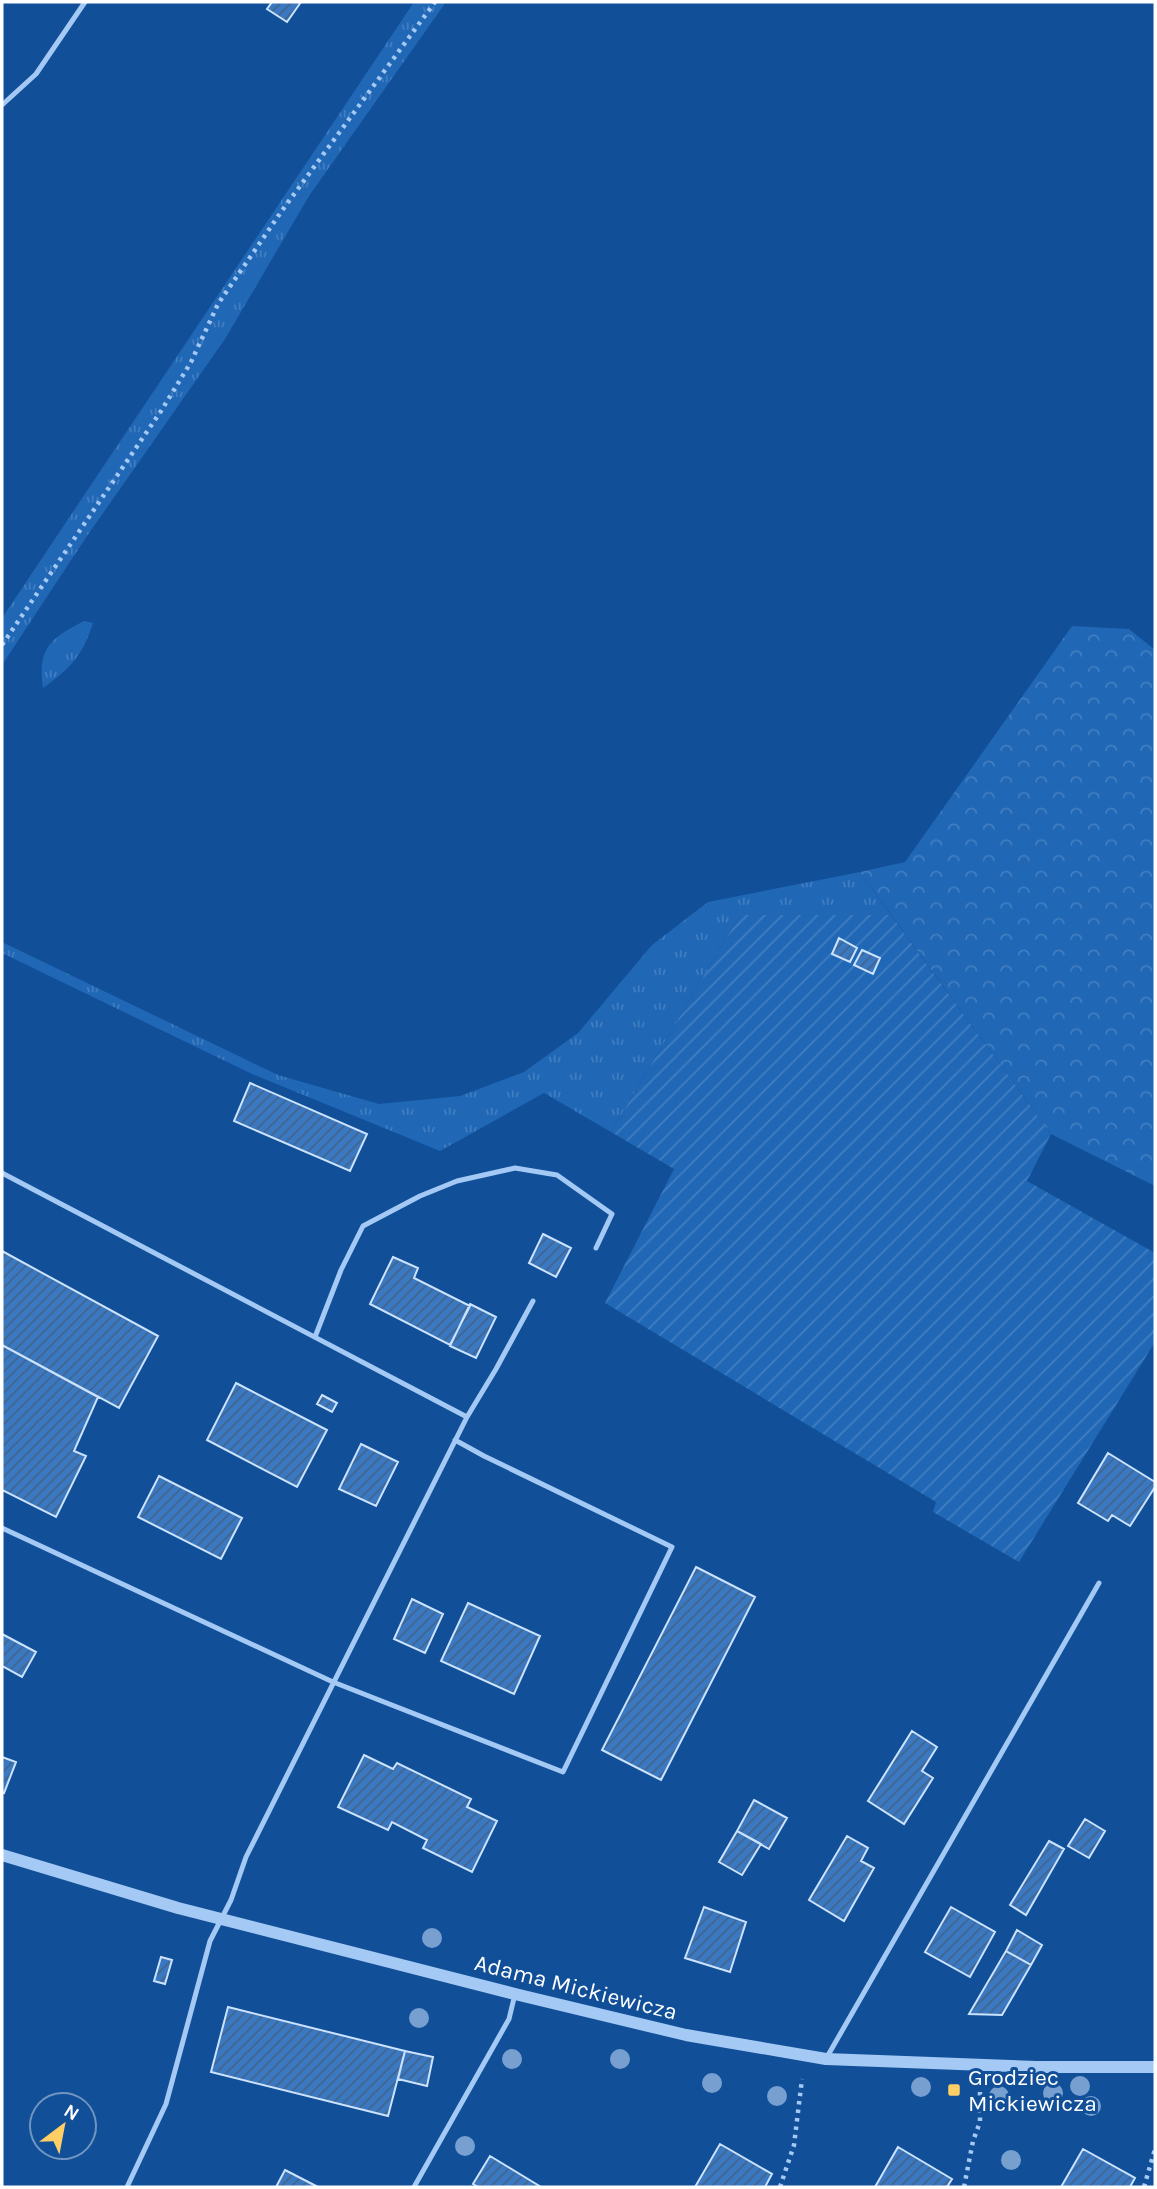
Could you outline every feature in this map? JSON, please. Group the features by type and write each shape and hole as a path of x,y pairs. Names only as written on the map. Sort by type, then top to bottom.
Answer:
{"street":[{"name":"Adama Mickiewicza","path":"2,1855 221,1919 686,2035 825,2059 1036,2067 1155,2067"}],"lane":[{"path":"2,105 36,74 85,2"},
{"path":"315,1337 341,1270 363,1226 420,1196 457,1181 515,1168 557,1175 612,1214 596,1248"},
{"path":"2,1173 467,1417"},
{"path":"127,2187 166,2104 204,1960 231,1900 246,1857 455,1440 533,1301"},
{"path":"2,1528 333,1682 563,1772 672,1547 484,1457 455,1440"},
{"path":"825,2059 1100,1583"},
{"path":"418,2186 509,2019 515,1994"}],"path":[{"path":"2,645 161,411 191,362 218,304 281,212 435,2"},
{"path":"780,2187 794,2145 802,2079"},
{"path":"964,2187 973,2141 980,2122 980,2085"},
{"path":"1144,2187 1155,2149"}],"green space":[{"path":"414,2 446,2 309,196 225,339 87,536 2,665 2,618"},
{"path":"84,621 93,623 80,653 68,668 43,688 42,663 49,646 63,633"},
{"path":"1072,626 1129,629 1155,650 1155,1186 1051,1134 860,872 905,862"},
{"path":"860,872 891,915 740,915 611,1132 544,1093 440,1151 252,1074 2,953 2,942 278,1075 379,1104 460,1096 524,1072 578,1033 652,945 708,902"},
{"path":"740,915 891,915 1051,1134 1027,1181 1155,1253 1155,1342 1019,1562 933,1512 936,1502 605,1303 674,1169 611,1132"}],"building":[{"path":"272,2 301,2 287,22 267,9"},
{"path":"839,938 857,948 850,962 832,954"},
{"path":"862,950 880,958 873,974 854,965"},
{"path":"250,1083 367,1134 350,1171 234,1121"},
{"path":"543,1234 571,1248 556,1277 529,1263"},
{"path":"2,1251 158,1336 119,1408 2,1345"},
{"path":"393,1257 418,1268 414,1278 470,1306 450,1345 370,1304"},
{"path":"470,1304 496,1317 476,1358 450,1346"},
{"path":"2,1345 98,1397 74,1451 86,1456 56,1517 2,1490"},
{"path":"236,1383 327,1430 297,1487 207,1440"},
{"path":"322,1395 337,1403 332,1412 317,1404"},
{"path":"361,1444 398,1462 376,1506 339,1489"},
{"path":"1108,1453 1155,1482 1155,1487 1130,1526 1112,1515 1108,1521 1078,1503"},
{"path":"159,1476 242,1518 221,1559 138,1517"},
{"path":"696,1567 755,1597 661,1780 602,1750"},
{"path":"412,1599 443,1614 425,1653 394,1639"},
{"path":"468,1603 540,1636 514,1694 441,1661"},
{"path":"2,1634 36,1652 22,1677 2,1666"},
{"path":"912,1731 937,1747 922,1771 933,1778 904,1824 868,1801"},
{"path":"364,1755 393,1769 397,1763 471,1799 467,1807 497,1821 472,1872 423,1848 427,1840 392,1822 388,1830 338,1807"},
{"path":"2,1757 16,1762 4,1793 2,1792"},
{"path":"754,1800 787,1818 769,1849 737,1831"},
{"path":"1085,1819 1105,1831 1089,1858 1068,1846"},
{"path":"737,1831 761,1844 742,1875 719,1862"},
{"path":"847,1836 868,1848 861,1861 874,1868 844,1921 809,1900"},
{"path":"1049,1841 1064,1849 1026,1915 1010,1905"},
{"path":"704,1907 746,1922 730,1972 685,1958"},
{"path":"951,1907 995,1932 970,1977 925,1952"},
{"path":"1017,1930 1042,1945 1031,1965 1006,1951"},
{"path":"1006,1951 1031,1965 1002,2015 969,2014"},
{"path":"161,1957 172,1960 165,1984 154,1981"},
{"path":"228,2007 405,2051 388,2116 211,2072"},
{"path":"405,2051 433,2057 427,2086 398,2079"},
{"path":"720,2144 772,2174 765,2187 695,2187"},
{"path":"898,2147 952,2179 947,2187 875,2187"},
{"path":"1083,2149 1135,2178 1130,2187 1061,2187"},
{"path":"490,2156 541,2187 478,2187 473,2184"},
{"path":"285,2170 318,2187 276,2187"}],"place":[{"name":"Grodziec Mickiewicza","path":"954,2090"}]}
